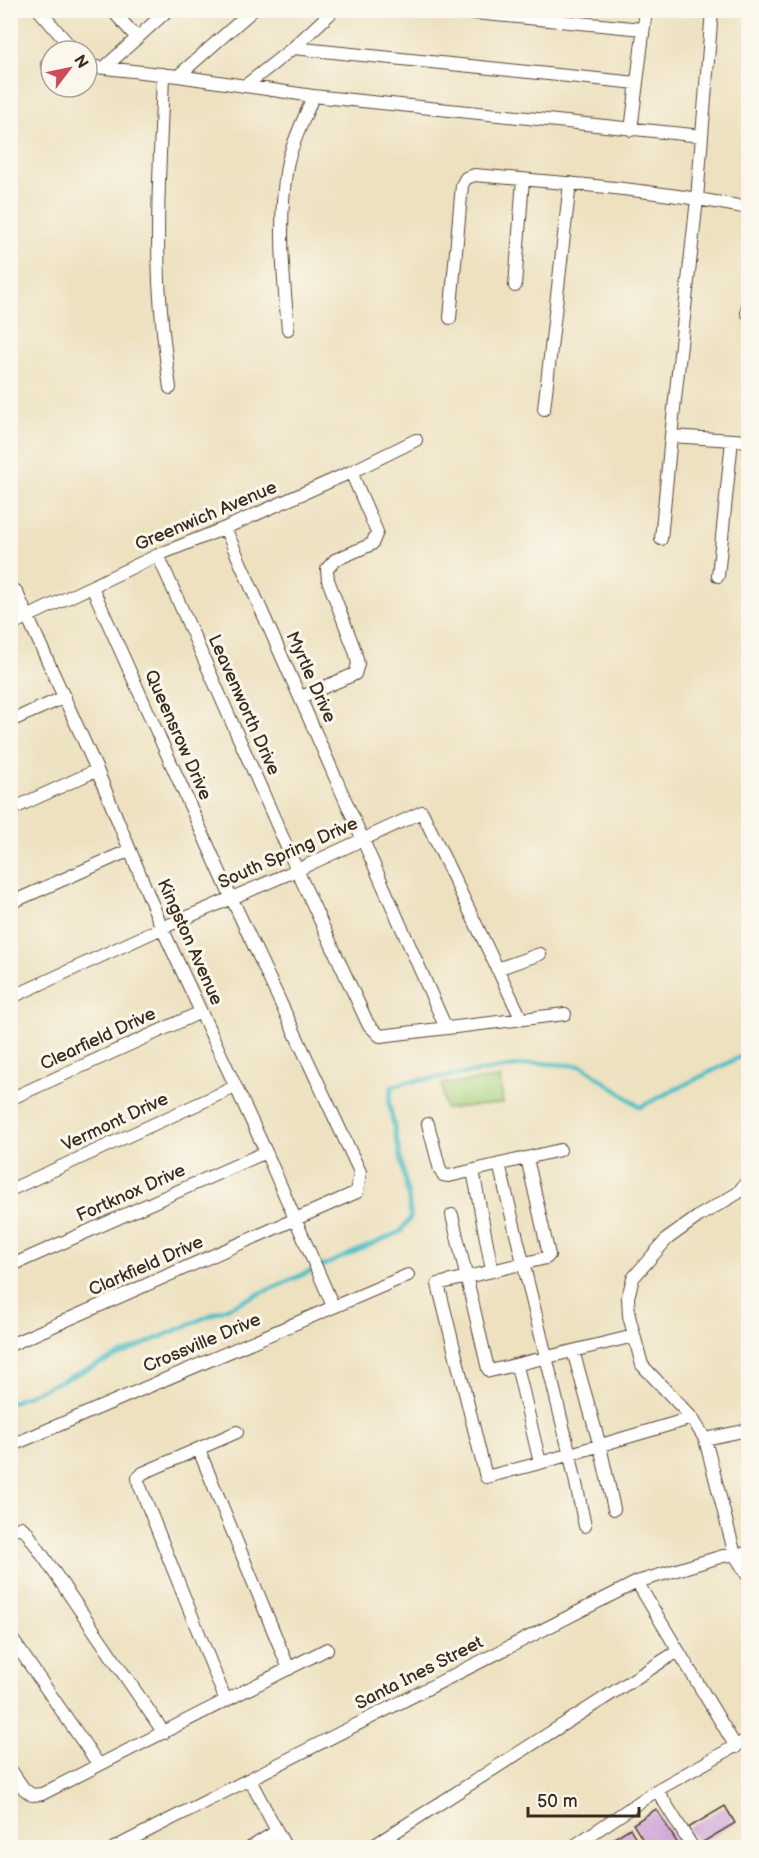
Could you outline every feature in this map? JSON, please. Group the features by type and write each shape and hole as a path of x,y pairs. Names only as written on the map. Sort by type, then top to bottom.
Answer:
{"street":[{"path":"39,10 64,39"},
{"path":"112,10 137,38"},
{"path":"105,67 168,10"},
{"path":"178,76 253,10"},
{"path":"245,86 293,48 334,10"},
{"path":"442,10 643,29"},
{"path":"631,130 646,10"},
{"path":"662,539 697,199 712,10"},
{"path":"293,48 637,83"},
{"path":"99,67 313,96 702,136"},
{"path":"163,74 158,223 159,283 170,388"},
{"path":"288,329 283,275 283,204 287,164 313,96"},
{"path":"450,318 462,185 466,178 475,175 570,183 697,199 748,208"},
{"path":"515,286 523,179"},
{"path":"544,409 570,183"},
{"path":"671,436 748,441"},
{"name":"Greenwich Avenue","path":"10,624 159,555 351,472 416,440"},
{"path":"718,576 732,440"},
{"path":"301,697 355,674 358,664 328,580 327,569 335,560 372,544 377,532 351,472"},
{"name":"Myrtle Drive","path":"225,528 446,1028"},
{"name":"Leavenworth Drive","path":"159,555 297,870 368,1024 380,1036 446,1028"},
{"name":"Queensrow Drive","path":"92,587 231,897 360,1173 357,1192 296,1219"},
{"name":"Kingston Avenue","path":"16,591 97,770 162,928 266,1152 333,1306"},
{"path":"10,721 65,697"},
{"path":"10,810 97,770"},
{"name":"South Spring Drive","path":"10,998 422,812 521,1018"},
{"path":"10,903 130,850"},
{"path":"497,969 540,954"},
{"name":"Clearfield Drive","path":"10,1099 201,1012"},
{"path":"446,1028 565,1014"},
{"name":"Vermont Drive","path":"10,1190 235,1086"},
{"path":"428,1124 440,1170 443,1175 448,1176 560,1150"},
{"name":"Fortknox Drive","path":"10,1266 266,1152"},
{"path":"527,1158 549,1252 546,1258 438,1284 486,1477 570,1455 692,1418"},
{"path":"499,1164 570,1455 585,1526"},
{"path":"473,1171 492,1270"},
{"path":"748,1180 738,1193 699,1216 667,1239 633,1278 628,1297 629,1316 642,1365 692,1418 705,1439 735,1556 748,1576"},
{"path":"452,1215 488,1369 494,1372 634,1336"},
{"name":"Clarkfield Drive","path":"10,1345 296,1219"},
{"name":"Crossville Drive","path":"10,1446 408,1275"},
{"path":"573,1351 600,1446 614,1509"},
{"path":"517,1366 540,1463"},
{"path":"705,1439 748,1430"},
{"path":"226,1701 138,1478 143,1473 237,1432"},
{"path":"199,1450 289,1669"},
{"path":"10,1530 21,1527 26,1531 164,1733"},
{"name":"Santa Ines Street","path":"114,1848 636,1582 723,1556 748,1553"},
{"path":"636,1582 736,1747"},
{"path":"10,1636 99,1765"},
{"path":"10,1769 24,1789 32,1795 42,1794 327,1649"},
{"path":"370,1848 678,1652"},
{"path":"571,1848 657,1790 736,1747 748,1738"},
{"path":"250,1780 286,1848"},
{"path":"657,1790 693,1848"},
{"path":"250,1848 277,1831"}],"green space":[{"path":"500,1078 503,1103 445,1109 442,1084"}],"building":[{"path":"725,1806 735,1823 698,1845 688,1828"},
{"path":"656,1809 678,1844 672,1848 648,1848 633,1824"},
{"path":"630,1828 635,1837 616,1848 611,1840"}],"waterway":[{"path":"10,1403 400,1232 411,1217 389,1102 392,1086 538,1063 583,1066 640,1107 748,1053"}]}
